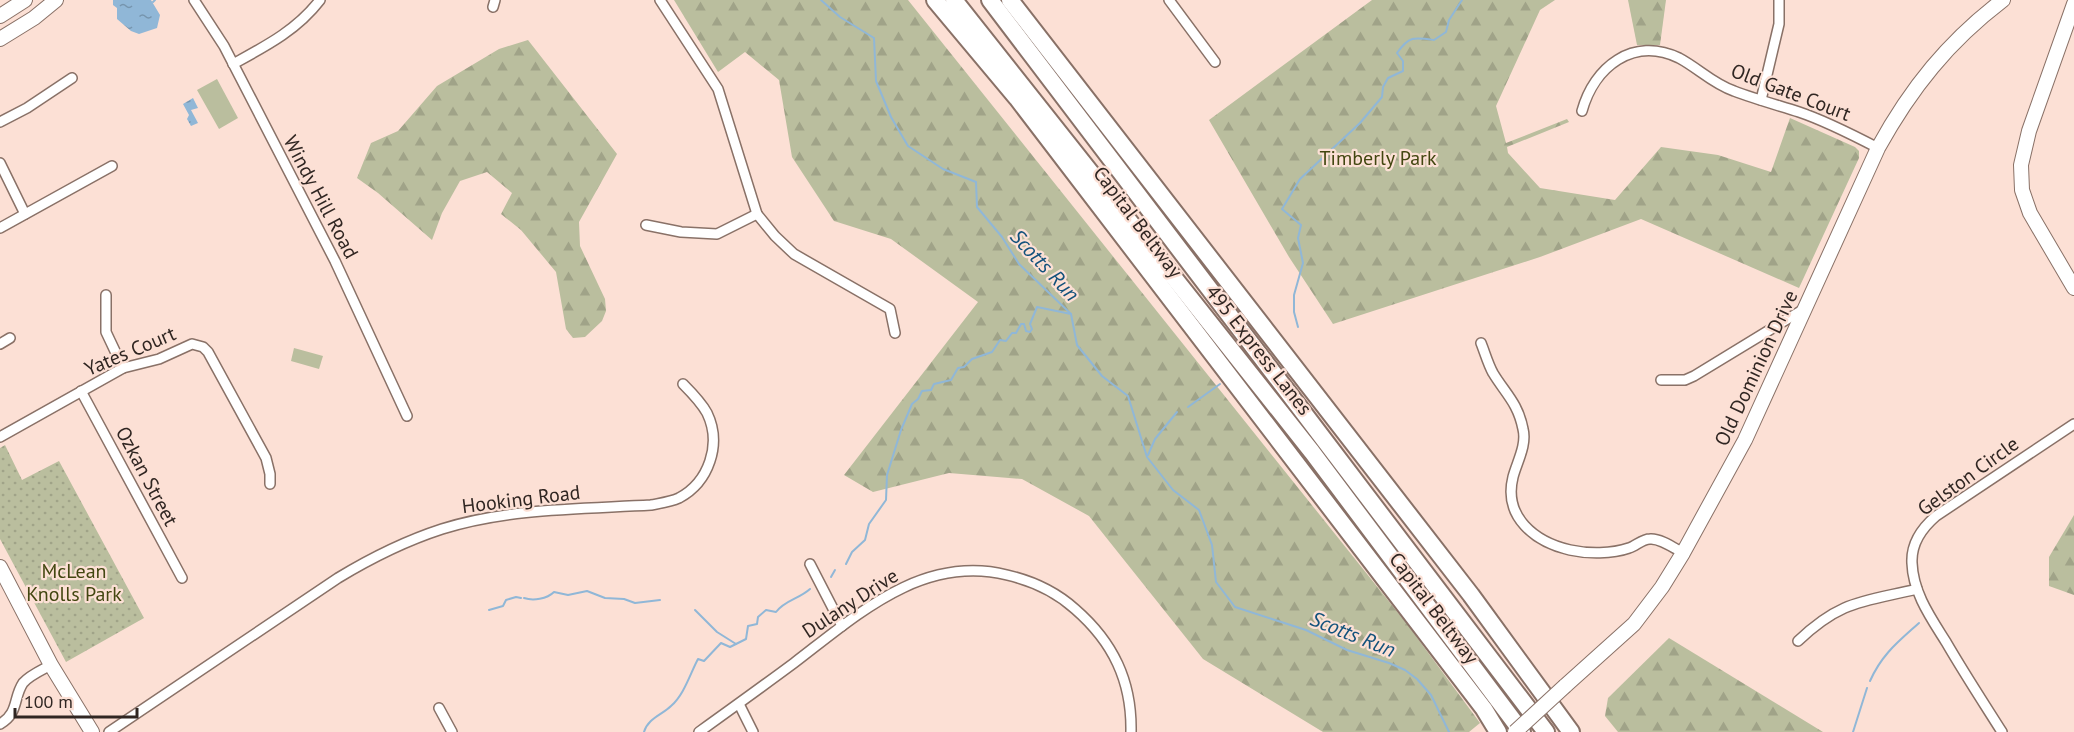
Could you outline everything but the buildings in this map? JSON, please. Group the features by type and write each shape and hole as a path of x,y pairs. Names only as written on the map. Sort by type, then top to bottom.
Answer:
{"highway":[{"name":"Capital Beltway","path":"935,0 1017,98 1244,398 1381,573 1484,709 1498,732"},
{"name":"495 Express Lanes","path":"954,0 1298,434 1522,732"},
{"name":"495 Express Lanes","path":"990,0 1546,732"},
{"name":"Capital Beltway","path":"1010,0 1471,595 1571,732"}],"main road":[{"path":"0,16 25,0"},
{"path":"0,39 34,18 56,0"},
{"name":"Old Dominion Drive","path":"1515,732 1634,624 1662,587 1742,447 1878,148 1900,109 1932,66 1972,25 2003,0"},
{"path":"2074,4 2029,131 2020,177 2025,202 2030,213 2074,288"},
{"path":"0,567 51,665 92,732"}],"street":[{"name":"Windy Hill Road","path":"194,0 224,46 336,263 407,416"},
{"path":"233,64 284,35 321,0"},
{"path":"660,0 718,89 757,214 794,254 890,309 895,333"},
{"path":"1169,0 1215,62"},
{"path":"1761,100 1779,24 1779,0"},
{"name":"Old Gate Court","path":"1582,111 1593,85 1608,65 1626,56 1650,52 1681,59 1722,86 1819,120 1878,148"},
{"path":"0,122 27,108 72,78"},
{"path":"0,163 25,214"},
{"path":"0,228 112,166"},
{"path":"646,225 681,232 717,234 757,214"},
{"path":"106,295 106,332 123,368"},
{"path":"1661,380 1685,380 1694,376 1806,307"},
{"path":"0,345 10,338"},
{"name":"Yates Court","path":"0,437 123,368 159,359 192,344 203,347 208,352 266,458 270,484"},
{"path":"1481,344 1494,375 1512,399 1523,429 1523,444 1512,480 1511,492 1514,511 1526,529 1545,542 1579,552 1619,551 1650,539 1683,553"},
{"name":"Hooking Road","path":"109,732 338,578 409,541 442,529 498,516 651,505 669,502 686,494 708,468 713,447 713,433 700,403 683,384"},
{"name":"Ozkan Street","path":"81,391 182,578"},
{"name":"Gelston Circle","path":"2002,732 1935,625 1917,589 1913,576 1913,552 1916,541 1928,522 2074,424"},
{"path":"810,564 842,626"},
{"name":"Dulany Drive","path":"699,732 842,626 897,590 944,572 980,570 1029,581 1060,596 1091,624 1111,648 1121,670 1130,704 1131,732"},
{"path":"1798,641 1821,620 1850,604 1917,589"},
{"path":"0,724 14,711 24,683 51,665"},
{"path":"739,704 753,732"},
{"path":"439,708 452,732"}],"green space":[{"path":"674,0 908,0 1407,624 1480,723 1469,732 1323,732 1203,659 1089,516 1022,479 949,473 873,492 844,475 978,302 891,239 834,221 792,157 779,80 745,52 718,72"},
{"name":"Timberly Park","path":"1372,0 1555,0 1540,10 1496,106 1506,143 1567,119 1569,122 1507,147 1508,153 1540,188 1615,200 1661,147 1718,155 1771,172 1790,118 1855,147 1859,151 1859,158 1799,288 1641,219 1540,257 1333,324 1289,257 1209,120"},
{"path":"1628,0 1666,0 1660,45 1637,45"},
{"path":"528,40 617,154 579,222 580,246 605,299 606,311 602,321 585,337 573,338 566,329 556,272 521,230 501,214 512,193 487,172 460,181 442,213 432,240 378,193 357,178 371,143 398,131 437,86 499,49"},
{"path":"217,79 238,118 219,129 197,90"},
{"path":"294,348 323,356 319,369 291,361"},
{"name":"McLean Knolls Park","path":"5,445 22,480 59,461 144,618 66,662 0,539 0,448"},
{"path":"2074,515 2074,595 2049,586 2049,557"},
{"path":"1669,638 1823,732 1618,732 1605,716 1608,698"}],"water":[{"path":"113,0 151,0 160,15 157,28 139,34 131,31 117,19 117,8 113,5"},
{"path":"193,98 198,108 191,110 198,123 191,126 187,119 189,115 183,104"}],"waterway":[{"name":"Scotts Run","path":"821,0 840,17 874,38 876,81 891,117 908,146 943,169 976,182 977,207 1002,237 1019,264 1071,314 1077,345 1102,376 1128,396 1147,457 1173,490 1199,510 1212,545 1216,582 1235,607 1306,630 1347,650 1405,670 1417,679 1431,695 1449,732"},
{"path":"1298,327 1294,312 1294,295 1303,263 1298,238 1301,225 1282,209 1300,179 1360,123 1382,97 1383,87 1388,78 1403,71 1403,61 1397,53 1401,47 1412,39 1434,40 1446,32 1449,20 1462,0"},
{"path":"846,564 852,552 865,540 869,524 886,500 887,475 901,430 912,404 922,391 931,390 934,384 951,380 958,368 964,367 972,359 992,352 1000,340 1006,341 1012,333 1016,333 1021,324 1024,324 1026,331 1030,332 1032,329 1030,324 1037,307 1071,314"},
{"path":"1188,407 1220,384"},
{"path":"1148,455 1155,439 1177,412"},
{"path":"831,577 835,570"},
{"path":"644,732 649,723 680,696 698,659 704,661 721,643 730,647 746,639 748,626 757,624 758,617 766,610 776,612 810,589"},
{"path":"524,598 540,599 554,592 568,595 587,591 605,598 624,599 635,603 660,600"},
{"path":"489,610 503,606 506,600 521,598"},
{"path":"695,610 717,632 736,644"},
{"path":"1870,681 1885,656 1919,623"},
{"path":"1853,732 1867,688"}]}
